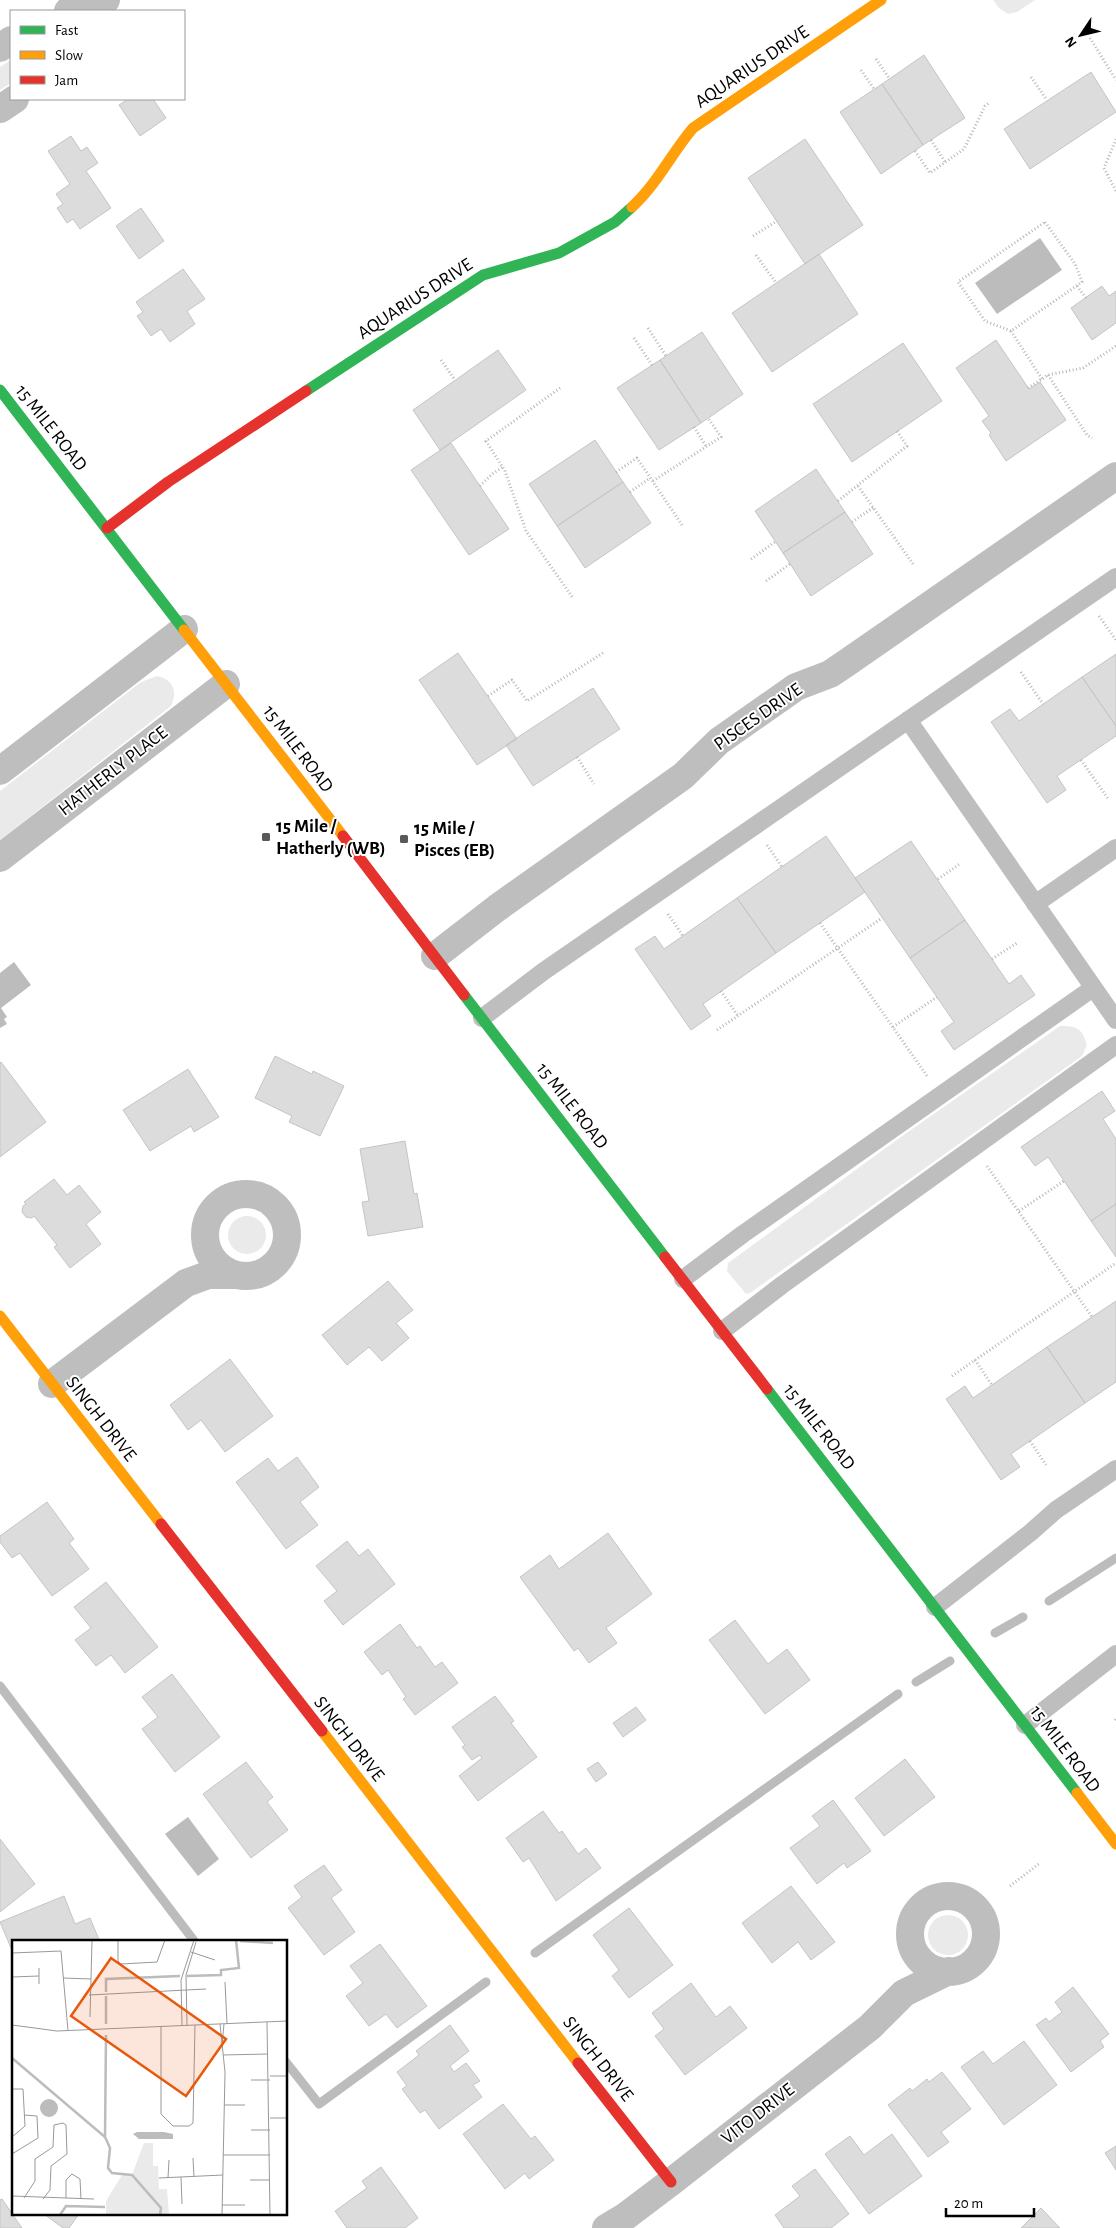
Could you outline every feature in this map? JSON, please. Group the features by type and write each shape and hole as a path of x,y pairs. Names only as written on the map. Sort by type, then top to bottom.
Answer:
{"street":[{"path":"71,10 106,0"},
{"path":"105,10 113,0"},
{"name":"AQUARIUS DRIVE","path":"107,528 168,482 483,274 559,253 615,222 647,193 660,176 676,148 693,128 880,0"},
{"path":"0,109 14,100"},
{"name":"15 MILE ROAD","path":"0,390 1116,1844"},
{"name":"PISCES DRIVE","path":"434,956 497,908 683,776 719,741 734,730 796,687 830,674 1116,476"},
{"path":"0,771 184,629"},
{"name":"HATHERLY PLACE","path":"0,858 226,684"},
{"path":"52,1384 186,1283 208,1275 249,1276 262,1273 273,1266 281,1257 286,1244 287,1232 284,1219 277,1207 265,1199 252,1194 238,1194 225,1199 214,1209 211,1215 198,1262 186,1283"},
{"path":"205,1235 207,1249 214,1261 224,1270 236,1275"},
{"name":"SINGH DRIVE","path":"0,1316 671,2182"},
{"name":"VITO DRIVE","path":"606,2228 626,2216 671,2182 870,2027 904,1993 973,1963 981,1953 986,1941 986,1928 974,1905 963,1898 939,1897 928,1901 919,1910 913,1920 911,1932 912,1971 904,1993"},
{"path":"912,1943 917,1954 925,1963 936,1970 949,1972"}],"lane":[{"path":"482,1018 544,971 1116,577"},
{"path":"908,720 1116,1020"},
{"path":"1035,904 1116,848"},
{"path":"683,1279 743,1234 1093,988"},
{"path":"722,1331 790,1279 1116,1045"},
{"path":"935,1607 1030,1533 1056,1510 1116,1469"},
{"path":"1025,1725 1116,1654"}],"path":[{"path":"1090,38 1116,80"},
{"path":"876,59 889,78"},
{"path":"861,70 874,89"},
{"path":"1031,77 1047,100"},
{"path":"915,151 930,172 964,149 985,106 989,103"},
{"path":"1116,139 1104,168 1116,191"},
{"path":"931,140 945,162"},
{"path":"753,236 776,221"},
{"path":"1011,332 1082,282 1075,264 1045,222 958,282 985,321 1011,332 1042,379"},
{"path":"756,255 776,283"},
{"path":"1077,286 1086,298"},
{"path":"648,328 666,356"},
{"path":"634,338 652,365"},
{"path":"1028,388 1048,375 1083,368 1116,346"},
{"path":"441,360 455,380"},
{"path":"1048,375 1087,435 1092,438"},
{"path":"560,388 486,441 503,467 526,531 573,598"},
{"path":"630,492 721,437 708,418"},
{"path":"694,427 706,446"},
{"path":"838,501 907,446 897,431"},
{"path":"616,472 636,458 682,525"},
{"path":"480,486 492,474 503,467"},
{"path":"858,486 913,564"},
{"path":"852,522 874,507"},
{"path":"751,559 775,542"},
{"path":"766,581 790,564"},
{"path":"1096,611 1116,640"},
{"path":"488,696 512,680 527,701 603,653"},
{"path":"1018,666 1043,704"},
{"path":"577,757 594,784"},
{"path":"1081,760 1109,800"},
{"path":"764,842 782,867"},
{"path":"938,879 962,863"},
{"path":"665,909 683,936"},
{"path":"717,1030 882,918"},
{"path":"820,923 929,1079"},
{"path":"992,959 1016,943"},
{"path":"721,991 738,1016"},
{"path":"893,1027 937,997"},
{"path":"983,1159 1092,1317"},
{"path":"1019,1212 1064,1181"},
{"path":"952,1376 1116,1263"},
{"path":"975,1360 992,1385"},
{"path":"1030,1441 1046,1465"},
{"path":"1010,1886 1040,1864"}],"shaded area":[{"path":"993,0 1035,0 1017,12 1008,14 999,8"},
{"path":"10,61 10,84 0,90 0,67"},
{"path":"1040,238 1062,270 997,314 975,283"},
{"path":"157,676 167,680 173,686 174,695 171,706 0,840 0,791 141,682"},
{"path":"14,962 31,985 1,1008 7,1017 4,1019 7,1024 0,1028 0,973"},
{"path":"1060,1026 1075,1028 1081,1032 1087,1045 1082,1056 750,1293 746,1294 727,1271 728,1263 905,1134"},
{"path":"247,1216 261,1221 266,1235 261,1249 247,1254 233,1249 228,1235 233,1221"},
{"path":"188,1817 219,1859 198,1876 165,1834"},
{"path":"948,1915 959,1918 965,1924 968,1935 965,1946 959,1952 948,1955 937,1952 931,1946 928,1935 931,1924 937,1918"}],"building":[{"path":"924,55 965,118 923,145 882,84"},
{"path":"1091,72 1116,112 1030,169 1004,129"},
{"path":"882,84 923,145 881,174 840,112"},
{"path":"126,100 154,100 166,118 140,136 119,105"},
{"path":"71,136 81,151 87,147 98,163 86,171 111,208 80,229 73,219 67,223 57,208 63,204 56,194 70,184 48,151"},
{"path":"805,139 863,225 805,264 748,178"},
{"path":"141,208 164,241 139,259 116,226"},
{"path":"819,254 858,314 772,372 732,313"},
{"path":"183,269 205,299 187,311 195,324 170,342 161,329 151,336 137,316 143,312 136,302"},
{"path":"1102,286 1109,296 1116,291 1116,323 1092,340 1071,308"},
{"path":"702,332 743,394 701,423 660,360"},
{"path":"996,340 1029,389 1040,382 1066,420 1006,461 989,435 991,433 982,421 989,416 956,368"},
{"path":"903,343 942,401 852,462 813,404"},
{"path":"498,350 526,390 440,450 413,410"},
{"path":"660,360 701,423 659,450 617,388"},
{"path":"595,440 623,482 557,526 529,484"},
{"path":"451,443 509,529 469,555 411,470"},
{"path":"816,469 845,512 783,553 755,511"},
{"path":"623,482 651,523 585,568 557,526"},
{"path":"845,512 873,554 811,596 783,553"},
{"path":"458,653 517,739 477,765 419,680"},
{"path":"1116,654 1116,726 1082,677"},
{"path":"1082,677 1116,726 1116,736 1057,776 1066,790 1047,803 991,722 1010,709 1019,721"},
{"path":"593,688 620,729 533,786 506,745"},
{"path":"826,836 865,892 776,953 737,898"},
{"path":"911,841 965,920 910,958 855,878"},
{"path":"737,898 776,953 703,1004 711,1016 691,1030 635,949 655,936 664,949"},
{"path":"965,920 1009,984 1021,975 1035,995 954,1050 941,1031 954,1022 910,958"},
{"path":"275,1056 312,1074 313,1071 344,1086 320,1136 289,1122 292,1116 255,1098"},
{"path":"0,1063 46,1122 0,1157"},
{"path":"188,1069 219,1117 194,1132 191,1126 150,1151 123,1110"},
{"path":"1102,1091 1115,1111 1103,1119 1116,1139 1116,1204 1091,1221 1048,1157 1035,1166 1021,1147"},
{"path":"405,1141 414,1194 417,1193 423,1227 368,1236 362,1202 369,1201 360,1149"},
{"path":"54,1179 67,1195 79,1185 101,1212 86,1224 101,1244 70,1268 54,1247 57,1245 34,1216 32,1218 26,1217 22,1212 23,1206 26,1204 24,1202"},
{"path":"1116,1204 1116,1257 1091,1221"},
{"path":"388,1281 413,1310 396,1323 409,1338 382,1361 369,1347 347,1365 322,1335"},
{"path":"1116,1301 1116,1382 1085,1403 1047,1347"},
{"path":"1047,1347 1085,1403 1011,1454 1020,1467 1001,1480 946,1399 965,1386 973,1398"},
{"path":"230,1359 273,1416 225,1452 201,1420 188,1430 170,1405"},
{"path":"297,1457 319,1487 300,1502 318,1525 286,1549 236,1482 268,1458 278,1471"},
{"path":"47,1502 74,1539 69,1543 89,1569 52,1596 20,1553 12,1558 0,1542 0,1536"},
{"path":"608,1533 652,1594 606,1628 617,1643 589,1663 578,1648 574,1651 520,1577 550,1555 559,1569"},
{"path":"347,1541 359,1556 368,1549 395,1584 343,1625 324,1601 337,1591 316,1566"},
{"path":"106,1582 158,1647 125,1673 111,1655 96,1666 75,1640 91,1628 74,1607"},
{"path":"735,1620 768,1664 787,1649 810,1680 765,1714 709,1640"},
{"path":"400,1624 417,1648 420,1646 435,1667 442,1662 458,1683 415,1715 403,1699 406,1697 388,1670 382,1675 364,1652"},
{"path":"172,1674 220,1737 175,1772 142,1729 158,1717 142,1697"},
{"path":"495,1696 514,1721 511,1723 537,1757 478,1801 459,1776 482,1758 480,1755 472,1760 462,1747 465,1745 452,1727"},
{"path":"636,1707 646,1720 623,1737 613,1723"},
{"path":"905,1759 935,1797 884,1836 855,1798"},
{"path":"246,1762 273,1797 267,1802 288,1830 251,1858 203,1794"},
{"path":"598,1762 607,1774 596,1782 587,1769"},
{"path":"833,1800 871,1851 847,1868 844,1863 817,1884 790,1848 820,1826 812,1816"},
{"path":"543,1811 559,1833 562,1831 578,1854 586,1848 601,1868 556,1901 529,1858 523,1862 506,1838"},
{"path":"0,1839 35,1884 0,1912"},
{"path":"324,1865 342,1890 331,1898 355,1932 324,1955 288,1908 302,1897 294,1886"},
{"path":"791,1886 835,1942 811,1960 798,1942 772,1963 742,1923"},
{"path":"64,1896 75,1924 90,1918 99,1940 12,1940 12,1950 0,1922"},
{"path":"629,1908 673,1965 629,1998 612,1976 619,1970 593,1935"},
{"path":"380,1944 427,2006 397,2028 386,2014 369,2026 346,1996 363,1983 350,1966"},
{"path":"691,1983 716,2017 730,2006 747,2028 685,2075 655,2036 664,2029 652,2013"},
{"path":"1073,1987 1109,2034 1100,2041 1104,2047 1071,2072 1036,2025 1046,2018 1049,2022 1062,2012 1055,2002"},
{"path":"450,2025 469,2051 450,2066 454,2072 466,2063 480,2081 473,2085 482,2097 439,2129 425,2110 420,2113 402,2089 407,2086 397,2072 419,2055 416,2051"},
{"path":"1024,2041 1057,2085 1004,2125 961,2067 983,2051 993,2064"},
{"path":"942,2072 971,2109 941,2132 949,2142 928,2157 888,2105 910,2088 912,2091 927,2079 929,2082"},
{"path":"503,2104 531,2139 535,2136 554,2160 529,2179 525,2173 505,2189 463,2134"},
{"path":"892,2134 922,2176 869,2214 825,2154 850,2136 864,2155"},
{"path":"1116,2146 1116,2170 1105,2153"},
{"path":"381,2167 418,2218 405,2228 347,2228 335,2211 367,2188 362,2181"},
{"path":"815,2169 849,2214 831,2228 784,2228 775,2215 800,2196 792,2186"},
{"path":"2,2199 22,2228 0,2228 0,2200"},
{"path":"1041,2208 1060,2228 1021,2228"},
{"path":"47,2216 78,2216 69,2228 63,2228"}],"waterway":[{"path":"1049,1601 1116,1558"},
{"path":"995,1633 1023,1617"},
{"path":"916,1682 950,1661"},
{"path":"0,1686 193,1940"},
{"path":"535,1953 898,1694"},
{"path":"288,2065 319,2104 486,1982"}],"traffic: fast":[{"path":"306,391 483,275 559,253 615,222 632,207"},
{"path":"0,390 184,630"},
{"path":"464,995 665,1257"},
{"path":"767,1389 1077,1793"}],"traffic: slow":[{"path":"632,207 649,189 693,128 881,0"},
{"path":"184,630 343,836"},
{"path":"0,1316 161,1524"},
{"path":"322,1731 578,2063"},
{"path":"1077,1793 1116,1844"}],"traffic: jam":[{"path":"107,528 168,482 306,391"},
{"path":"343,836 464,995"},
{"path":"665,1257 767,1389"},
{"path":"161,1524 322,1731"},
{"path":"578,2063 671,2182"}],"place":[{"name":"15 Mile / Hatherly (WB)","path":"266,837"},
{"name":"15 Mile / Pisces (EB)","path":"404,839"}]}
